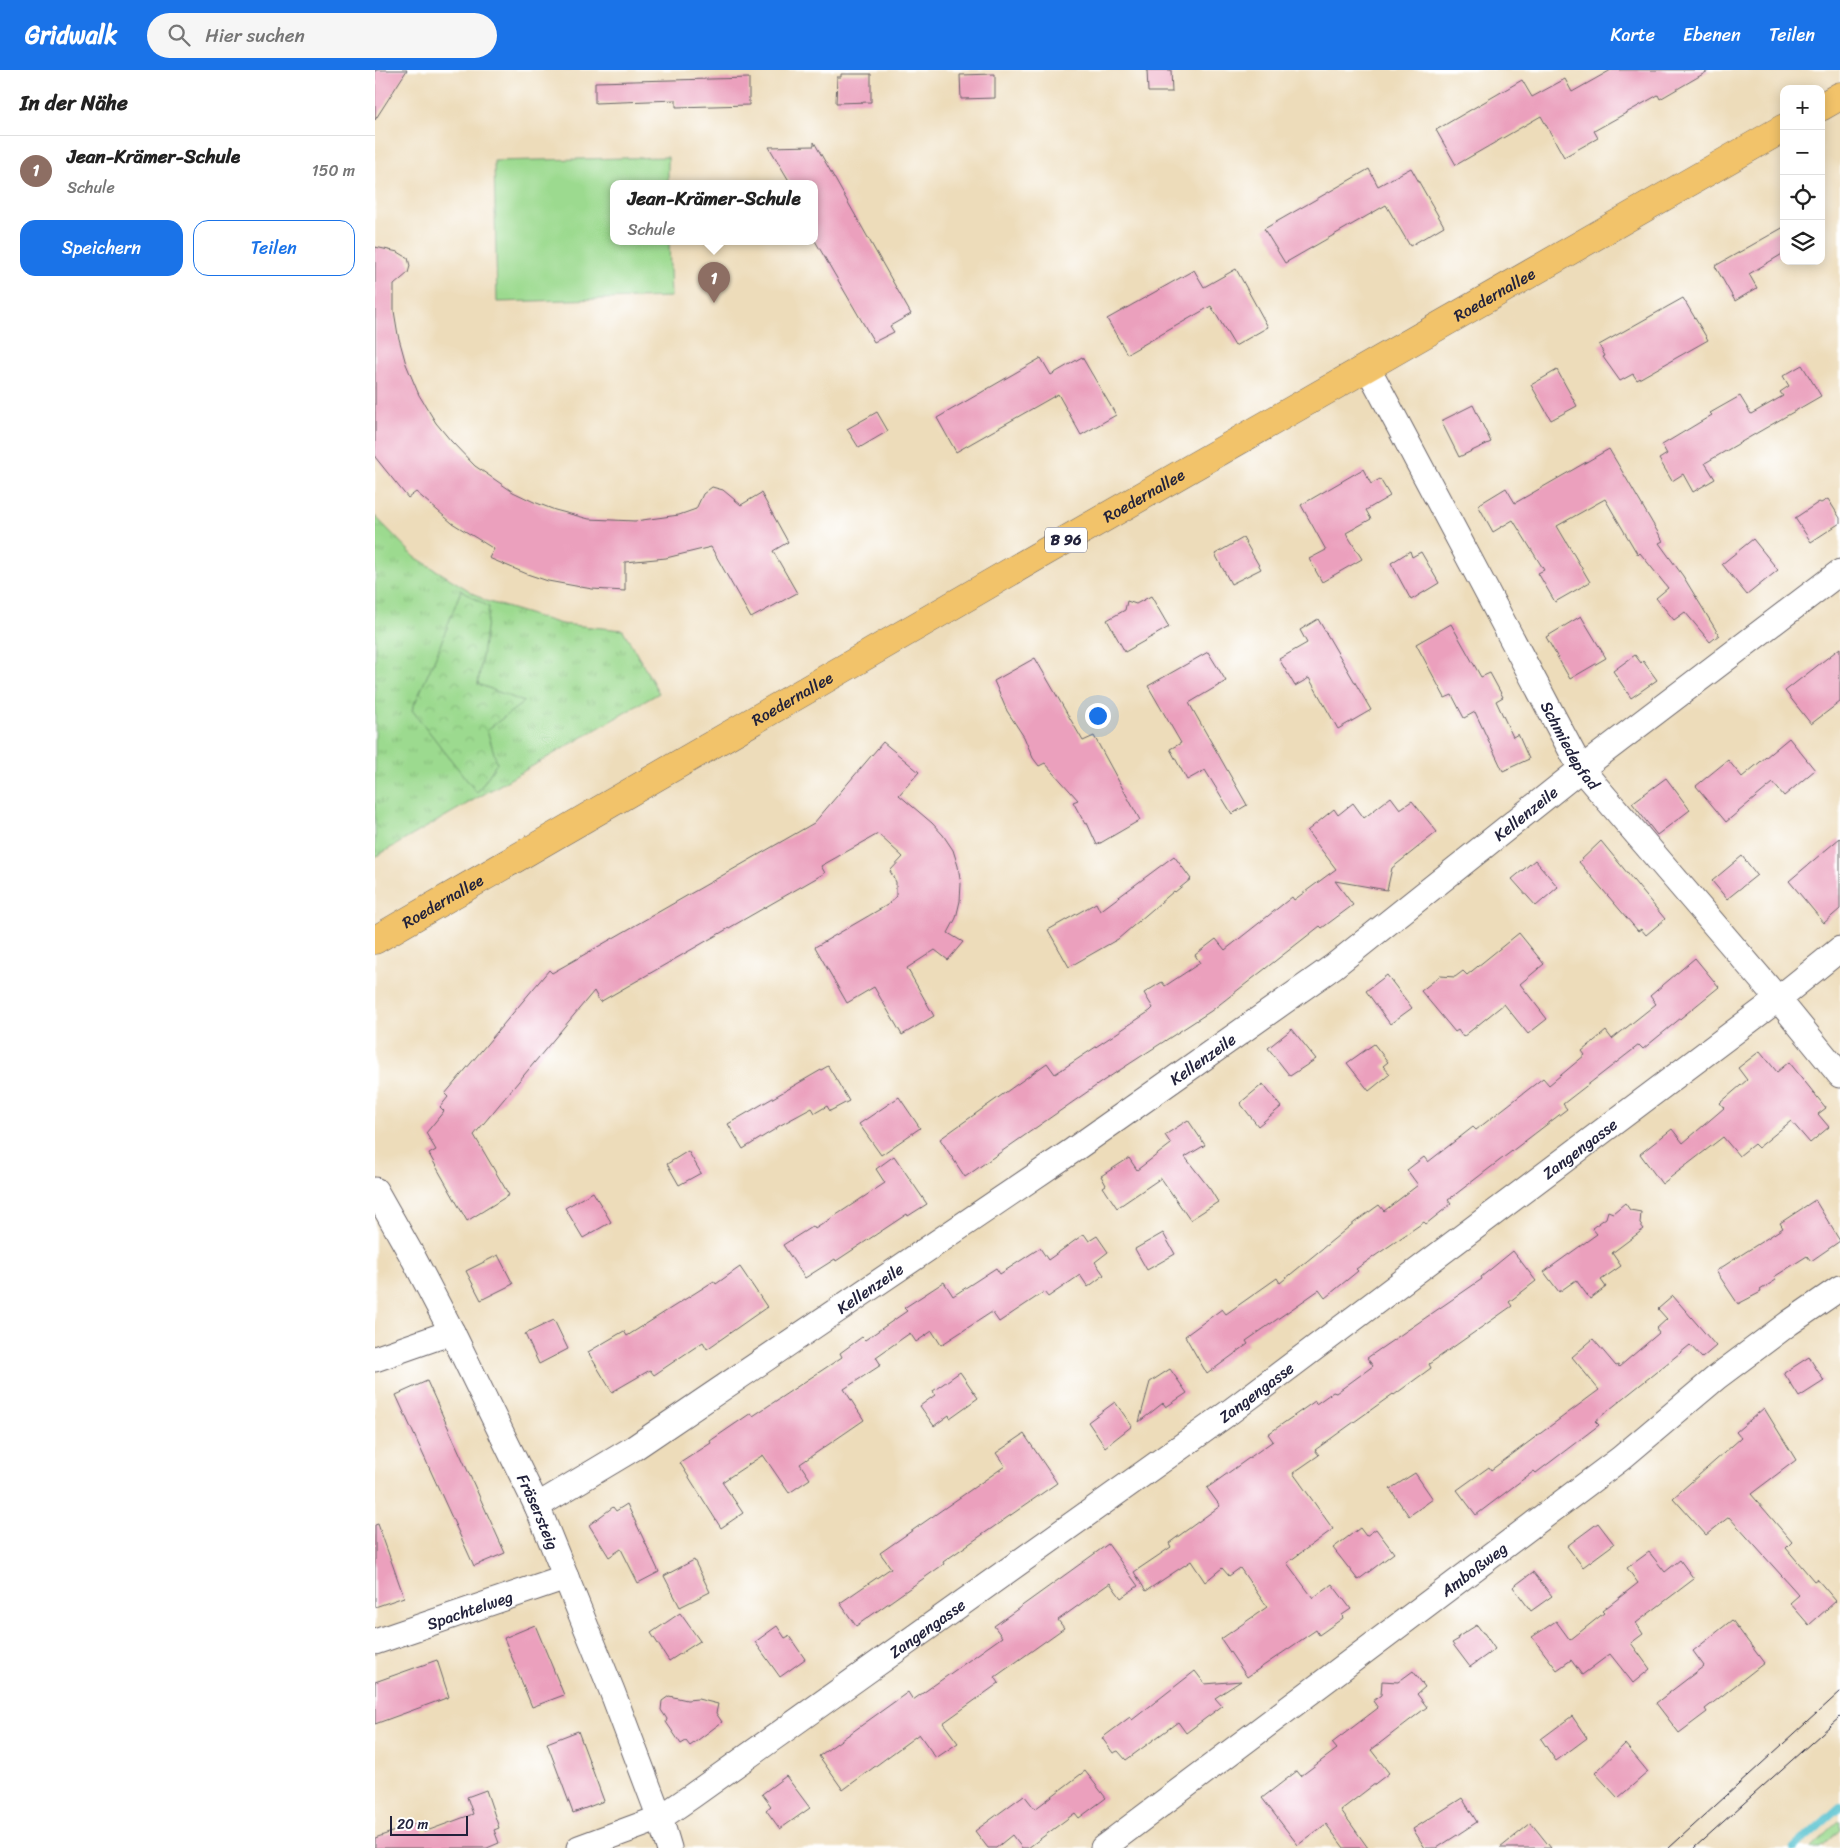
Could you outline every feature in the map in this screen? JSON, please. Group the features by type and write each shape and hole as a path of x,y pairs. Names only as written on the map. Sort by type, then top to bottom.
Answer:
{"main road":[{"path":"1825,105 1840,96"},
{"name":"Roedernallee","path":"375,940 1043,553 1781,130"}],"street":[{"name":"Schmiedepfad","path":"1367,368 1581,769 1840,1075"},
{"name":"Kellenzeile","path":"537,1506 634,1448 1072,1151 1326,972 1581,769 1840,572"},
{"name":"Zangengasse","path":"579,1848 660,1818 1231,1411 1777,999 1840,949"},
{"name":"Fräsersteig","path":"375,1190 452,1332 537,1506 612,1691 660,1818 669,1848"},
{"name":"Amboßweg","path":"1103,1848 1620,1459 1717,1377 1789,1323 1840,1288"},
{"path":"375,1359 452,1332"},
{"name":"Spachtelweg","path":"375,1642 565,1577"}],"green space":[{"path":"668,157 668,180 610,180 610,245 669,245 671,297 497,302 494,161"},
{"path":"375,516 415,557 486,601 561,624 623,630 659,693 375,857"},
{"path":"461,590 489,607 478,684 524,702 487,730 497,763 477,793 412,710 436,656"},
{"path":"1840,1820 1840,1830 1820,1848 1810,1848"}],"building":[{"path":"375,70 407,70 375,120"},
{"path":"1147,70 1171,70 1172,92 1148,92"},
{"path":"1611,70 1710,70 1660,99 1658,95 1594,131 1598,138 1564,157 1541,116 1456,165 1436,130 1522,80 1532,97 1565,79 1572,92"},
{"path":"841,74 871,74 871,102 836,103 837,77 841,77"},
{"path":"995,74 995,98 961,99 960,75"},
{"path":"749,78 749,105 676,107 676,100 595,103 595,82"},
{"path":"814,142 911,314 890,326 894,332 874,342 817,245 818,180 789,180 769,147 814,146"},
{"path":"1411,168 1444,226 1410,246 1386,205 1285,263 1264,229 1369,169 1378,186"},
{"path":"1780,229 1780,255 1749,274 1757,288 1735,301 1715,266"},
{"path":"375,247 398,252 408,258 410,266 408,273 394,285 394,311 406,364 419,395 436,423 475,466 513,492 534,502 589,519 635,521 679,515 696,509 703,494 712,487 723,490 741,505 761,493 788,542 773,551 797,593 751,618 711,547 666,558 625,562 625,591 592,589 548,581 489,558 494,549 452,523 416,492 408,498 375,457"},
{"path":"1236,269 1268,327 1235,346 1211,306 1127,354 1107,319 1194,270 1204,287"},
{"path":"1683,298 1708,340 1637,380 1633,374 1620,381 1603,357 1605,356 1599,345"},
{"path":"1082,357 1116,415 1081,435 1058,394 956,452 937,418 1041,358 1051,375"},
{"path":"1802,365 1821,396 1705,463 1715,479 1693,492 1683,474 1672,481 1659,459 1667,454 1662,445 1712,415 1710,413 1740,396 1751,414 1783,396 1780,392 1789,386 1783,376"},
{"path":"1557,370 1577,406 1551,420 1531,385"},
{"path":"1473,405 1491,442 1459,457 1441,421"},
{"path":"877,412 888,431 859,448 847,429"},
{"path":"1609,449 1663,541 1659,543 1683,576 1719,635 1710,642 1685,612 1674,620 1656,598 1668,588 1640,553 1638,555 1605,499 1557,526 1590,582 1555,602 1538,573 1544,570 1513,520 1493,532 1478,505 1506,488 1515,503"},
{"path":"1363,469 1371,484 1380,479 1390,496 1366,510 1371,519 1346,533 1362,559 1322,582 1309,559 1326,550 1301,505"},
{"path":"1828,499 1840,518 1840,523 1811,542 1795,518 1819,502 1821,503"},
{"path":"1243,538 1261,569 1231,584 1215,554"},
{"path":"1753,539 1778,570 1747,595 1722,564"},
{"path":"1410,551 1412,557 1421,552 1439,583 1411,600 1391,563"},
{"path":"1151,596 1169,627 1125,652 1107,620 1125,610 1127,601 1136,604"},
{"path":"1581,616 1606,658 1570,679 1546,637"},
{"path":"1318,619 1371,710 1338,729 1309,678 1295,686 1279,659 1307,643 1300,630"},
{"path":"1451,624 1481,677 1490,673 1503,697 1496,701 1513,737 1518,734 1529,759 1503,771 1475,712 1464,718 1452,695 1445,698 1416,644"},
{"path":"1840,648 1840,702 1811,724 1785,691"},
{"path":"1208,652 1226,681 1189,703 1247,805 1232,814 1205,770 1187,780 1170,749 1181,743 1148,686"},
{"path":"1635,655 1641,663 1643,661 1657,680 1631,698 1613,671"},
{"path":"1035,658 1083,741 1094,736 1140,820 1097,845 1087,823 1085,824 1073,802 1078,800 1045,763 1039,766 1033,758 1024,737 1007,711 994,681"},
{"path":"1789,738 1815,770 1784,796 1773,783 1726,822 1696,786 1728,760 1742,777"},
{"path":"883,742 919,772 899,795 943,835 953,850 958,866 961,884 960,901 956,918 948,933 963,942 948,960 935,950 907,968 934,1016 902,1035 874,987 847,1003 815,947 889,904 896,896 896,882 890,871 903,857 878,834 821,866 825,873 600,1002 594,991 474,1135 509,1195 467,1221 429,1154 436,1150 426,1133 444,1111 440,1107 448,1097 445,1094 549,970 552,973 814,823"},
{"path":"1666,778 1690,810 1657,835 1632,803"},
{"path":"1391,797 1400,809 1412,801 1437,832 1392,868 1387,890 1335,881 1353,905 1322,928 1320,926 1211,1011 1103,1081 965,1177 940,1139 1047,1063 1055,1074 1150,1011 1153,1008 1144,993 1162,982 1165,986 1200,963 1195,955 1216,939 1225,950 1292,897 1294,900 1336,869 1307,831 1334,809 1338,815 1353,803 1364,818"},
{"path":"1840,838 1840,909 1824,923 1789,881"},
{"path":"1601,841 1665,919 1646,935 1641,929 1638,931 1579,862"},
{"path":"1174,856 1191,879 1174,891 1118,939 1069,967 1048,930 1096,903 1100,911"},
{"path":"1742,856 1757,875 1727,899 1712,881"},
{"path":"1535,860 1558,887 1536,906 1512,879"},
{"path":"1519,933 1544,964 1520,984 1547,1019 1528,1034 1504,1004 1463,1037 1458,1030 1455,1032 1421,991 1440,976 1455,977 1463,971 1467,975"},
{"path":"1695,958 1719,987 1643,1049 1639,1045 1563,1104 1567,1109 1448,1200 1451,1204 1426,1224 1424,1222 1356,1269 1358,1271 1325,1298 1319,1290 1246,1341 1248,1344 1207,1374 1185,1336 1222,1309 1226,1314 1277,1278 1280,1283 1379,1205 1384,1211 1418,1185 1407,1170 1424,1157 1428,1162 1473,1127 1476,1130 1543,1078 1549,1085 1585,1055 1582,1051 1606,1031 1612,1039 1656,1004 1650,996"},
{"path":"1387,975 1412,1008 1390,1024 1366,991"},
{"path":"1292,1029 1316,1059 1290,1076 1268,1048"},
{"path":"1374,1044 1388,1062 1383,1066 1390,1074 1369,1091 1347,1063"},
{"path":"1760,1051 1777,1072 1789,1062 1826,1108 1818,1114 1829,1127 1810,1143 1791,1121 1758,1148 1754,1144 1739,1156 1723,1137 1662,1184 1640,1154 1672,1129 1683,1143 1724,1108 1720,1103 1747,1080 1738,1068"},
{"path":"828,1066 849,1101 830,1111 827,1106 815,1113 812,1108 777,1127 743,1149 728,1124"},
{"path":"1263,1084 1281,1107 1258,1126 1240,1103"},
{"path":"899,1097 920,1128 881,1155 859,1124"},
{"path":"1188,1120 1205,1145 1185,1157 1218,1202 1190,1220 1161,1178 1117,1208 1103,1187 1106,1185 1101,1176 1129,1158 1137,1170 1171,1144 1165,1135"},
{"path":"688,1151 701,1173 679,1185 667,1164"},
{"path":"894,1156 927,1204 908,1216 907,1214 836,1261 835,1259 805,1278 783,1245 813,1226 815,1229 885,1183 876,1169"},
{"path":"593,1192 611,1222 583,1238 565,1208"},
{"path":"1815,1200 1840,1241 1811,1261 1807,1256 1774,1277 1776,1280 1760,1290 1761,1292 1738,1304 1716,1271 1783,1228 1780,1223"},
{"path":"1625,1203 1630,1210 1641,1212 1640,1224 1644,1229 1612,1253 1621,1266 1601,1280 1606,1287 1590,1299 1576,1280 1559,1292 1544,1272 1597,1234 1592,1228 1606,1218 1608,1211 1613,1213"},
{"path":"1163,1233 1175,1254 1147,1270 1135,1249"},
{"path":"1084,1234 1089,1241 1097,1236 1108,1252 1095,1262 1104,1275 1088,1287 1080,1275 1048,1297 1044,1292 999,1322 992,1312 941,1345 932,1331 916,1342 910,1333 876,1357 881,1365 844,1389 864,1420 800,1464 810,1479 789,1493 763,1455 722,1482 743,1513 721,1528 680,1463 751,1413 753,1416 842,1357 840,1353 862,1337 865,1340 907,1311 904,1308 944,1282 953,1296 996,1268 1000,1274 1040,1248 1048,1260"},
{"path":"1513,1251 1536,1281 1509,1302 1512,1306 1429,1364 1431,1368 1315,1450 1319,1455 1293,1473 1333,1529 1287,1563 1313,1598 1332,1584 1351,1609 1342,1615 1343,1618 1319,1635 1316,1630 1247,1677 1221,1639 1267,1607 1240,1568 1229,1576 1222,1568 1205,1582 1191,1561 1146,1591 1134,1572 1171,1547 1169,1543 1220,1506 1207,1488 1273,1441 1268,1434 1315,1401 1316,1404 1333,1392 1336,1393 1373,1366 1367,1358 1482,1279 1481,1277"},
{"path":"498,1255 513,1284 481,1300 466,1271"},
{"path":"740,1267 767,1307 707,1349 703,1342 654,1375 650,1370 612,1392 588,1352 624,1331 627,1336 714,1281 716,1284"},
{"path":"1673,1296 1716,1346 1702,1358 1690,1345 1595,1421 1599,1425 1536,1473 1534,1471 1476,1515 1457,1490 1489,1467 1491,1470 1599,1390 1572,1357 1593,1339 1616,1366 1618,1365 1619,1367 1659,1333 1656,1329 1667,1319 1658,1309"},
{"path":"554,1320 568,1349 539,1364 525,1334"},
{"path":"1809,1357 1824,1381 1799,1397 1784,1373"},
{"path":"1170,1369 1187,1393 1166,1407 1163,1403 1139,1422 1150,1382"},
{"path":"960,1372 978,1398 950,1418 949,1415 934,1426 920,1406 935,1395 933,1391"},
{"path":"427,1381 505,1553 474,1566 396,1395"},
{"path":"1115,1402 1132,1426 1105,1447 1088,1422"},
{"path":"1764,1408 1796,1460 1751,1494 1792,1542 1786,1548 1814,1581 1817,1579 1836,1601 1809,1625 1790,1603 1799,1595 1729,1517 1706,1535 1673,1498 1741,1438 1736,1432"},
{"path":"1024,1434 1057,1483 943,1562 944,1564 856,1626 840,1603 891,1568 880,1553 1005,1466 996,1453"},
{"path":"1415,1473 1433,1499 1409,1516 1390,1489"},
{"path":"627,1504 659,1572 638,1583 621,1549 609,1557 589,1525 613,1507 616,1511"},
{"path":"1598,1523 1614,1544 1583,1567 1567,1546"},
{"path":"378,1524 404,1597 375,1607 375,1525"},
{"path":"1360,1528 1366,1536 1376,1529 1394,1553 1358,1580 1333,1548"},
{"path":"1108,1544 1138,1586 1121,1598 1110,1583 1058,1620 1064,1628 995,1677 999,1683 943,1723 958,1743 936,1758 919,1734 843,1790 819,1756 908,1692 913,1700 1002,1637 994,1626"},
{"path":"1649,1552 1665,1572 1680,1560 1694,1579 1636,1623 1643,1634 1631,1643 1650,1669 1633,1683 1610,1654 1582,1675 1571,1660 1557,1670 1532,1637 1556,1621 1570,1640 1604,1613 1602,1611 1638,1583 1627,1568"},
{"path":"694,1560 710,1592 680,1607 664,1576"},
{"path":"1533,1572 1552,1596 1531,1611 1513,1587"},
{"path":"680,1613 700,1641 669,1661 651,1633"},
{"path":"1732,1620 1764,1663 1705,1709 1707,1712 1679,1733 1656,1703 1704,1666 1693,1651"},
{"path":"535,1625 564,1695 532,1707 504,1638"},
{"path":"1477,1625 1495,1649 1470,1667 1452,1643"},
{"path":"777,1626 785,1638 789,1636 805,1659 780,1677 755,1642"},
{"path":"437,1660 449,1697 375,1724 375,1682"},
{"path":"1195,1671 1205,1684 1241,1681 1215,1698 1222,1706 1186,1733 1178,1722 1126,1760 1118,1751 1113,1753 1102,1738 1130,1717 1132,1720"},
{"path":"1413,1671 1425,1687 1417,1694 1427,1707 1371,1750 1389,1773 1341,1810 1368,1848 1344,1848 1326,1824 1298,1845 1262,1798 1297,1771 1301,1776 1337,1749 1332,1743 1378,1708 1373,1701 1381,1695 1382,1681 1398,1682"},
{"path":"669,1696 687,1700 698,1699 718,1704 716,1713 722,1722 690,1746 686,1741 681,1744 666,1722 667,1719 661,1710 662,1701"},
{"path":"1572,1716 1587,1738 1556,1761 1541,1739"},
{"path":"578,1731 604,1801 573,1813 547,1743"},
{"path":"1625,1744 1648,1772 1618,1798 1595,1773"},
{"path":"1085,1771 1106,1798 1079,1818 1075,1813 1028,1848 1022,1848 1012,1835 996,1848 988,1848 975,1831 1024,1795 1035,1809"},
{"path":"786,1776 810,1808 780,1829 766,1810 771,1806 762,1794"},
{"path":"486,1790 499,1828 494,1830 499,1843 487,1848 375,1848 375,1838 420,1822 424,1832 473,1814 467,1797"},
{"path":"1462,1798 1477,1822 1437,1848 1425,1848 1413,1829"},
{"path":"1531,1823 1551,1848 1500,1848"}],"waterway":[{"path":"1794,1848 1840,1807"}],"tram line":[{"path":"1669,1848 1840,1692"},
{"path":"1694,1848 1840,1717"}],"place":[{"name":"Jean-Krämer-Schule","path":"714,303"}]}
